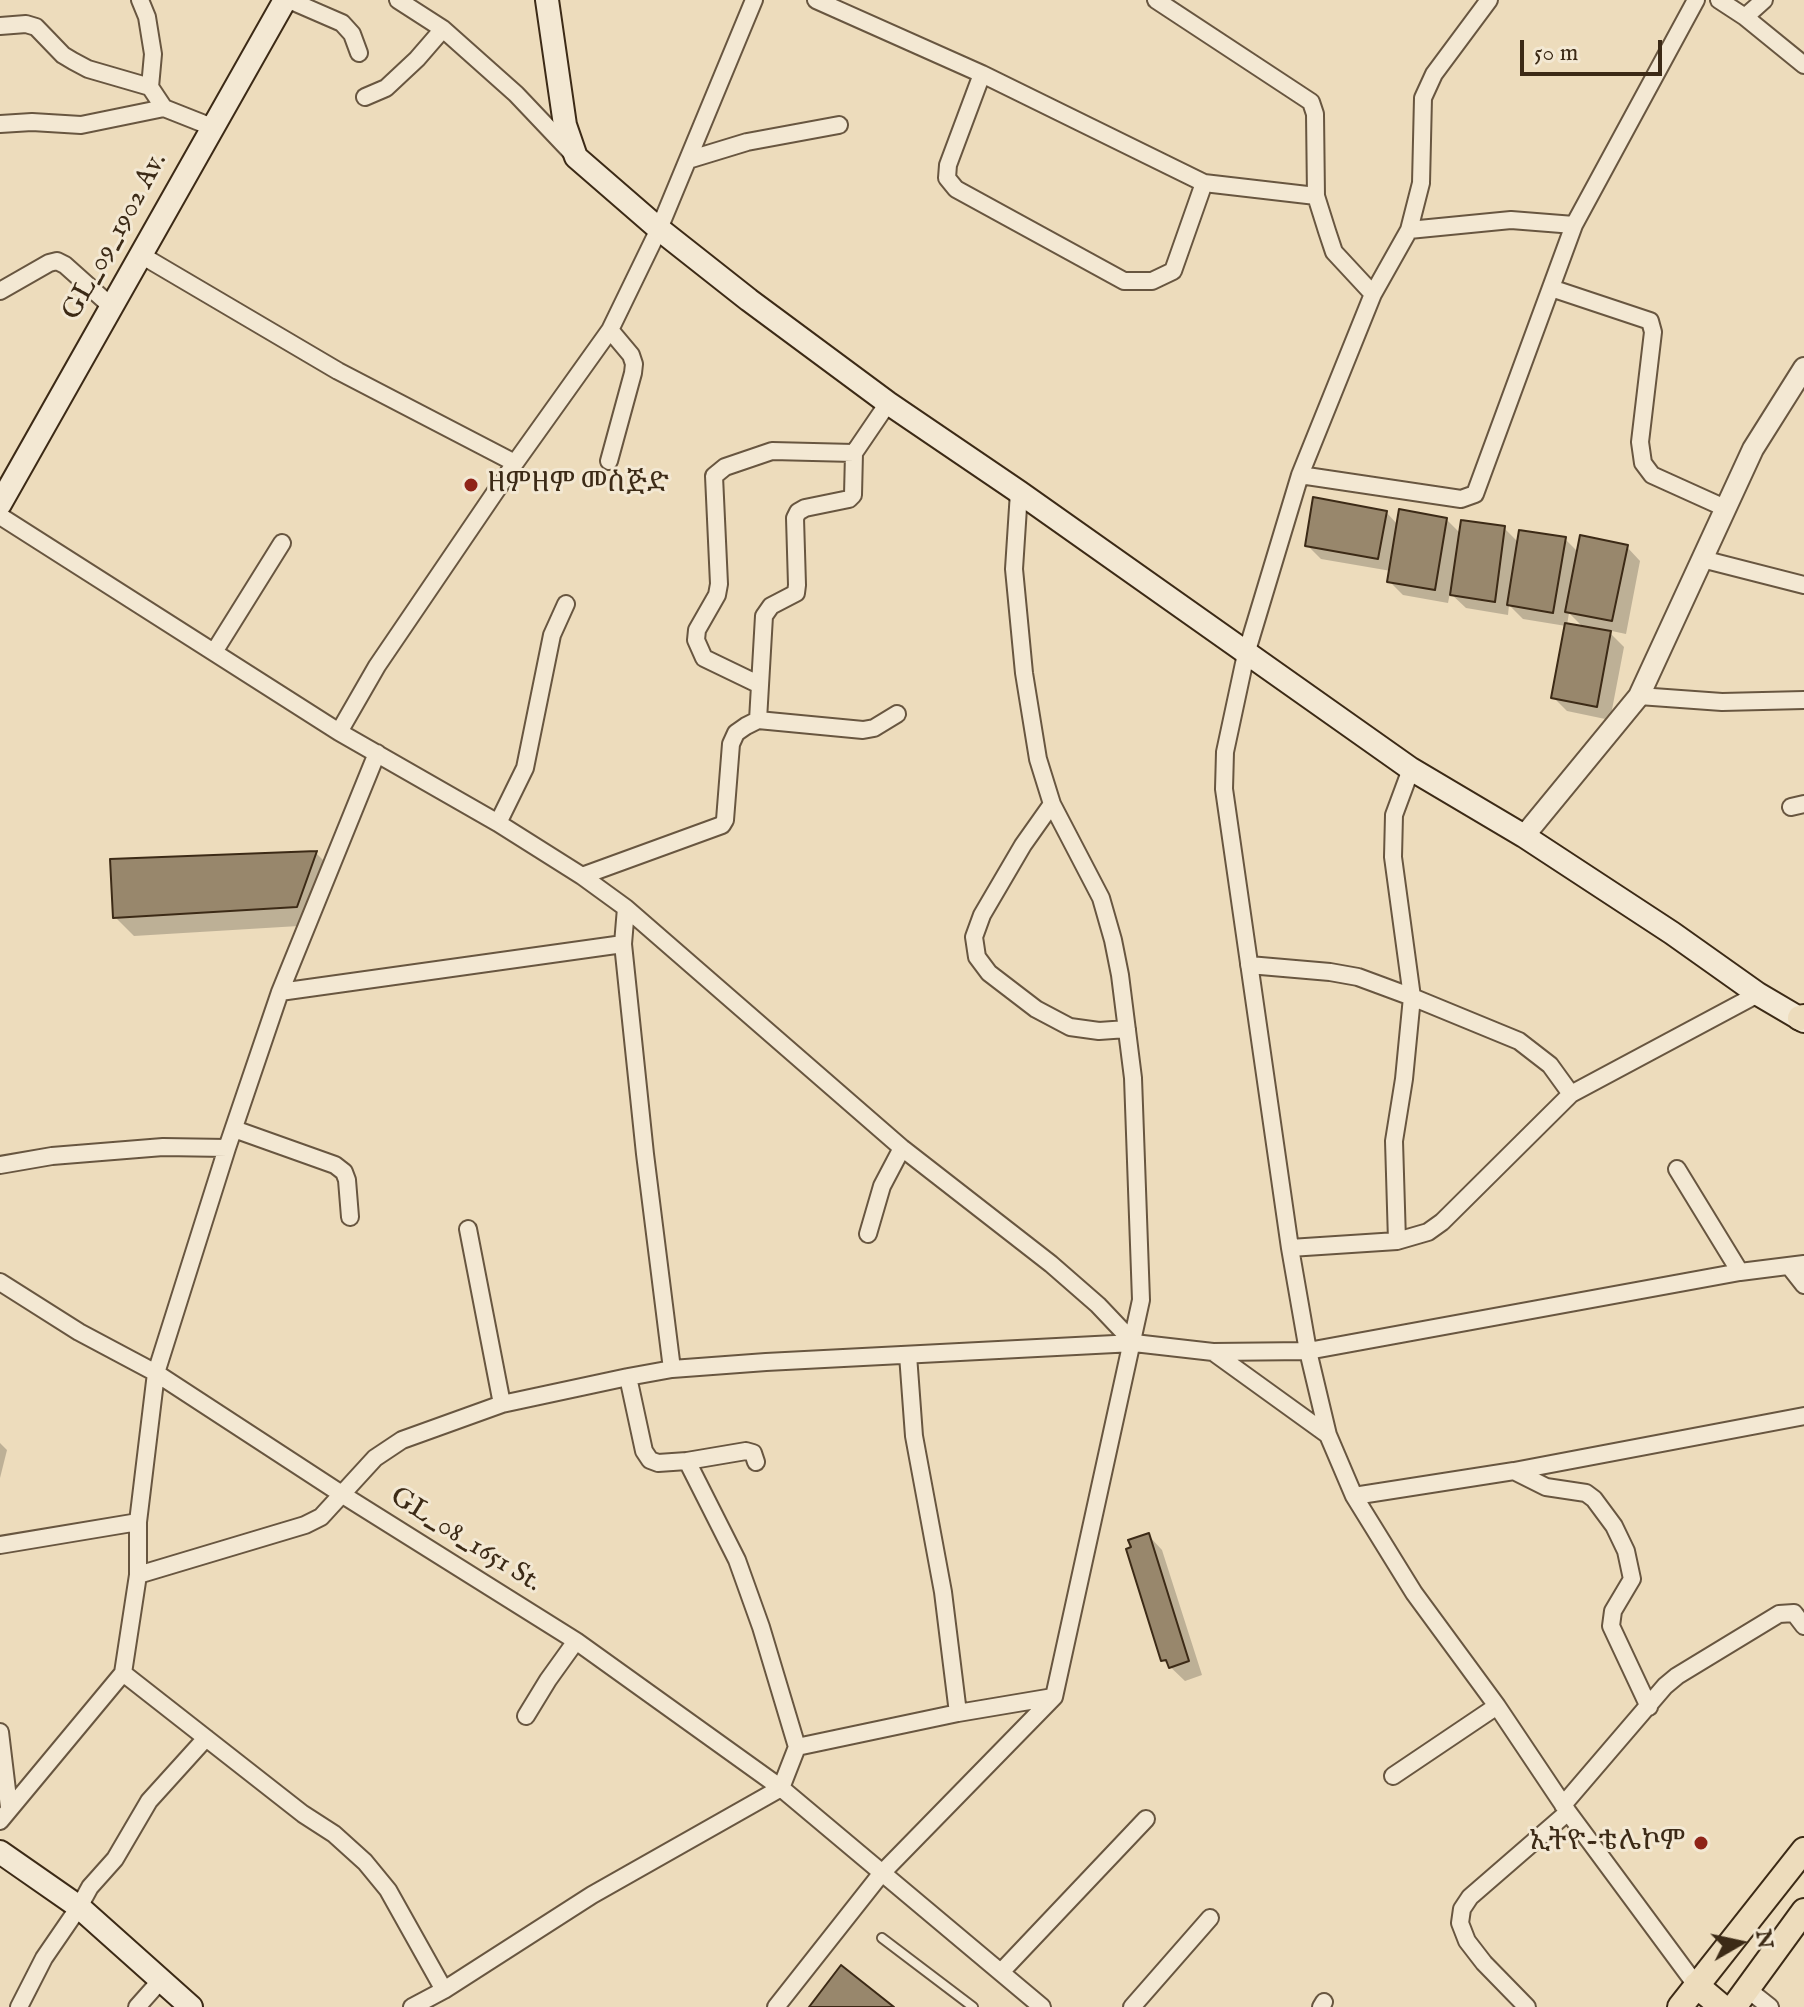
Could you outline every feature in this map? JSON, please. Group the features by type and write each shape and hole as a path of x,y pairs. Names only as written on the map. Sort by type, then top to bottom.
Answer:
{"main road":[{"name":"GL_09_1902 Av.","path":"0,504 287,0"},
{"path":"547,0 563,109 576,157 659,229 888,403 1411,769 1524,836 1672,933 1758,994 1803,1019"},
{"path":"1680,2007 1804,1850"},
{"path":"0,1852 79,1907 191,2007"},
{"path":"1740,1997 1804,1911"},
{"path":"1696,1985 1722,2007"}],"street":[{"path":"140,0 147,17 153,54 150,87 164,108"},
{"path":"287,0 342,23 352,34 359,53"},
{"path":"398,0 443,29 516,94 576,157"},
{"path":"339,732 377,666 610,330 659,229 754,0"},
{"path":"816,0 982,74 1204,183 1316,196"},
{"path":"1156,0 1311,102 1315,114 1316,196 1334,252 1373,294"},
{"path":"1489,0 1434,74 1423,98 1421,183 1409,230 1373,294 1300,475 1246,654 1225,752 1224,789 1290,1248 1308,1351 1328,1435 1354,1496 1414,1593 1497,1706 1566,1809 1696,1985"},
{"path":"1300,475 1461,499 1475,494 1574,225 1696,0"},
{"path":"1719,0 1804,65"},
{"path":"1745,17 1764,0"},
{"path":"0,26 26,24 36,27 63,55 88,69 150,87"},
{"path":"365,97 386,88 443,29"},
{"path":"982,74 948,165 947,178 956,189 1124,281 1152,281 1173,271 1204,183"},
{"path":"0,124 81,125 164,108 212,127"},
{"path":"688,160 774,136 839,125"},
{"path":"1409,230 1511,220 1574,225"},
{"path":"141,255 338,371 515,463"},
{"path":"0,291 57,261 112,307"},
{"path":"1551,288 1650,321 1653,332 1640,442 1643,463 1652,475 1725,508"},
{"path":"609,461 634,364 631,355 610,330"},
{"path":"1524,836 1639,696 1753,449 1804,368"},
{"path":"758,720 766,610 796,593 795,518 805,508 849,499 853,495 854,453 888,403"},
{"path":"760,685 704,658 696,640 697,630 717,595 719,584 714,476 725,467 772,451 854,453"},
{"path":"776,2007 881,1874 1054,1697 1141,1300 1136,1126 1127,1029 1113,940 1101,898 1052,804 1038,759 1024,673 1014,569 1019,492"},
{"path":"0,516 339,732 498,823 626,908 902,1148 1051,1264 1098,1305 1134,1343"},
{"path":"214,652 282,543"},
{"path":"1702,559 1804,585"},
{"path":"498,823 525,768 552,635 566,604"},
{"path":"1639,696 1722,702 1804,700"},
{"path":"582,876 722,825 725,820 731,744 736,733 758,720 863,730 874,728 897,714"},
{"path":"5,1814 123,1673 138,1575 138,1522 156,1373 280,992 377,753"},
{"path":"1397,1241 1394,1141 1412,997 1393,857 1394,815 1411,769"},
{"path":"1052,804 1023,845 982,915 974,937 977,957 989,973 1036,1009 1070,1027 1099,1031 1127,1029"},
{"path":"626,908 623,944 672,1369"},
{"path":"280,992 623,944"},
{"path":"1249,965 1344,974 1412,997 1519,1041 1550,1065 1571,1094"},
{"path":"1290,1248 1417,1238 1442,1222 1571,1094 1758,994"},
{"path":"234,1129 335,1165 344,1172 347,1180 350,1217"},
{"path":"0,1165 52,1156 163,1147 227,1148"},
{"path":"868,1234 882,1186 902,1148"},
{"path":"1677,1169 1740,1272"},
{"path":"468,1229 502,1404"},
{"path":"138,1575 305,1525 321,1517 375,1458 402,1440 502,1404 672,1369 1134,1343 1213,1352 1308,1351 1740,1272 1796,1265 1804,1285"},
{"name":"GL_08_1651 St.","path":"0,1282 79,1332 156,1373 576,1641 781,1788 1042,2007"},
{"path":"1213,1352 1328,1435"},
{"path":"908,1355 914,1436 943,1592 958,1713"},
{"path":"628,1377 644,1451 650,1460 658,1463 687,1461 746,1451 753,1453 756,1462"},
{"path":"1354,1496 1514,1471 1804,1416"},
{"path":"412,2007 444,1990 592,1895 781,1788 797,1747 737,1560 687,1461"},
{"path":"1514,1471 1546,1487 1586,1493 1614,1526 1626,1551 1632,1579 1613,1611 1611,1626 1649,1707"},
{"path":"0,1545 138,1522"},
{"path":"1527,2007 1467,1941 1460,1923 1462,1909 1470,1897 1566,1809 1665,1686 1677,1676 1779,1614 1794,1613 1804,1626"},
{"path":"526,1716 576,1641"},
{"path":"123,1673 303,1814 334,1834 365,1862 388,1890 444,1990"},
{"path":"797,1747 958,1713 1054,1697"},
{"path":"1393,1776 1497,1706"},
{"path":"0,1732 5,1814"},
{"path":"19,2007 44,1958 90,1887 115,1859 149,1801 206,1738"},
{"path":"1001,1972 1146,1819"},
{"path":"1132,2007 1210,1918"},
{"path":"137,2007 161,1980"},
{"path":"1740,1997 1770,2007"}],"lane":[{"path":"882,1938 973,2007"}],"building":[{"path":"1313,497 1387,511 1378,559 1305,546"},
{"path":"1399,509 1447,518 1435,590 1387,582"},
{"path":"1461,520 1505,526 1495,602 1450,595"},
{"path":"1519,530 1566,537 1553,613 1507,605"},
{"path":"1580,535 1628,545 1612,621 1565,612"},
{"path":"1565,623 1611,631 1597,707 1551,698"},
{"path":"317,851 297,907 113,918 110,859"},
{"path":"1149,1533 1189,1661 1169,1668 1166,1660 1161,1661 1126,1549 1131,1547 1128,1540"},
{"path":"841,1965 894,2007 809,2007"}],"place":[{"name":"ዘምዘም መስጅድ","path":"471,485"},
{"name":"ኢትዮ-ቴሌኮም","path":"1701,1843"}]}
